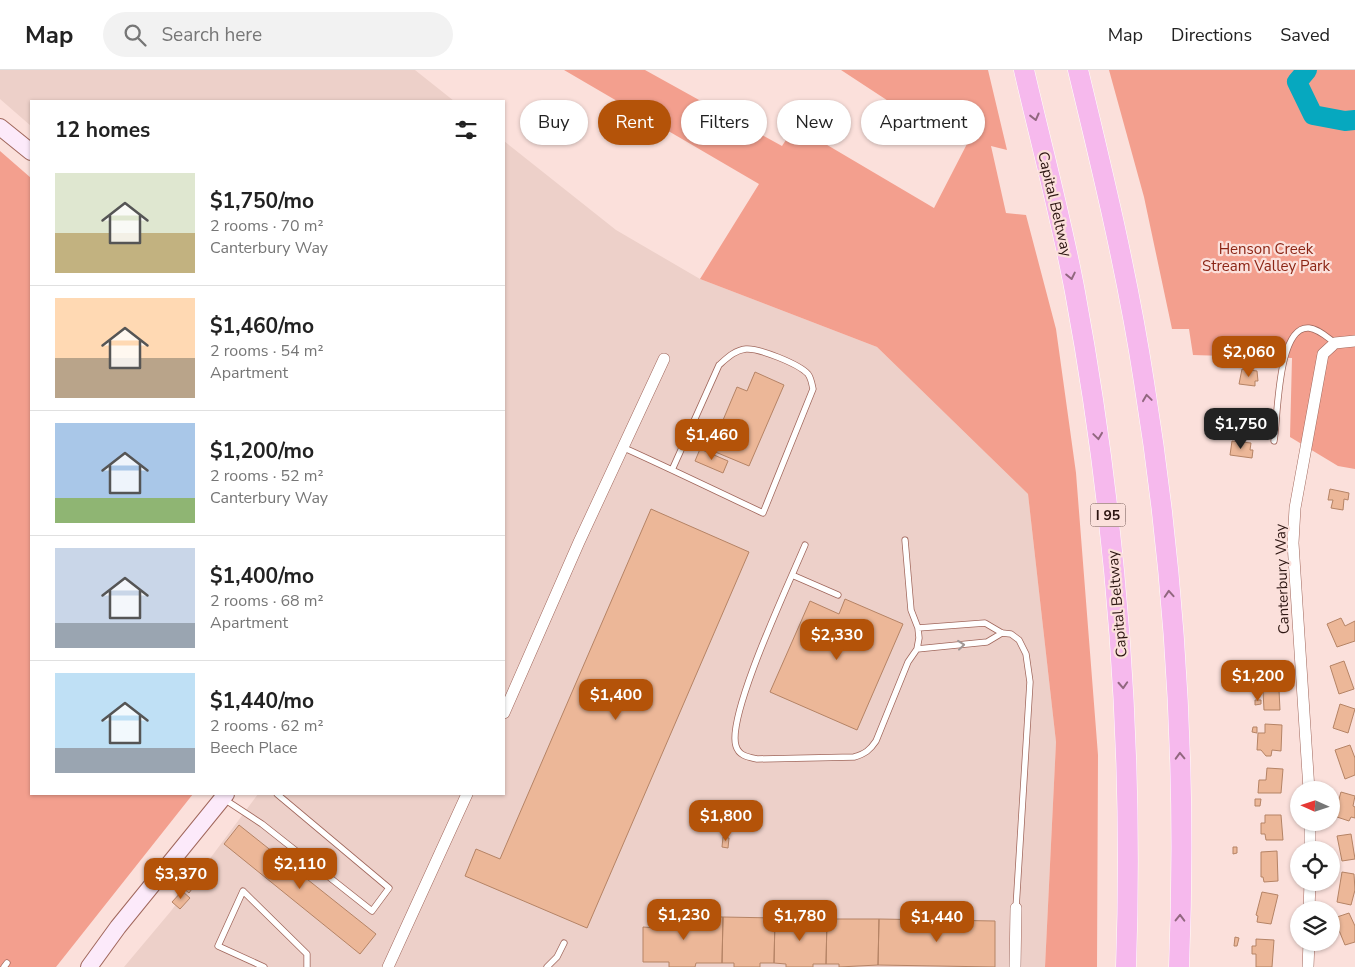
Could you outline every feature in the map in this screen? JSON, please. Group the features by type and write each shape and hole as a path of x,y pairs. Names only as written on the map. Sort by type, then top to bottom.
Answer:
{"highway":[{"name":"Capital Beltway","path":"1024,70 1074,290 1105,481 1116,589 1127,761 1126,967"},
{"path":"1078,70 1128,288 1158,478 1173,643 1180,758 1179,967"}],"street":[{"path":"0,127 30,151"},
{"path":"1335,343 1355,341"},
{"name":"Canterbury Way","path":"1308,781 1293,543 1295,508 1318,369 1323,354 1335,343"},
{"path":"505,711 622,447 664,359"},
{"path":"388,967 467,795"},
{"path":"89,967 118,927 224,796"},
{"path":"1015,967 1016,908"},
{"path":"1308,967 1309,951"}],"lane":[{"path":"1274,441 1283,357 1291,339 1297,331 1308,327 1335,343"},
{"path":"622,447 763,513 813,389 809,376 800,368 756,349 745,349 731,354 719,365 672,470"},
{"path":"805,545 760,647 735,727 735,745 739,753 757,759 854,757 864,754 876,741 908,662 917,649 918,628 911,610 905,540"},
{"path":"792,575 838,595"},
{"path":"918,628 985,623 1002,633 1011,634 1019,640 1026,654 1030,682 1016,908"},
{"path":"917,649 987,642 1002,633"},
{"path":"224,796 372,911 389,888 279,795"},
{"path":"264,967 218,946 243,891 307,954 307,967"},
{"path":"548,967 564,943"}],"shaded area":[{"path":"0,70 415,70 453,100 30,100 30,125 0,99"},
{"path":"505,142 616,230 700,279 877,347 1028,494 1056,742 1045,967 124,967 171,911 257,795 505,795"}],"green space":[{"path":"564,70 645,70 699,100 681,100 681,138 671,133 671,100 615,100"},
{"path":"841,70 988,70 1007,150 991,146 1006,213 1026,215 1056,329 1076,473 1098,755 1097,967 1045,967 1056,742 1028,494 877,347 700,279 759,184 692,145 767,145 767,138 777,145 782,146 827,145 934,208 966,145 985,145 985,100 887,100"},
{"name":"Henson Creek Stream Valley Park","path":"1109,70 1355,70 1355,469 1338,466 1290,437 1292,358 1193,355 1189,329 1172,329 1144,197"},
{"path":"0,151 30,177 30,795 192,795 56,967 0,967"}],"building":[{"path":"1242,369 1257,371 1258,381 1255,381 1255,386 1239,384"},
{"path":"755,372 784,385 749,466 701,446 705,436 715,439 737,387 747,391"},
{"path":"1232,441 1251,443 1250,450 1253,450 1252,458 1230,455"},
{"path":"700,449 728,461 723,473 695,461"},
{"path":"1330,489 1349,493 1348,500 1344,499 1343,510 1331,508 1333,500 1328,500"},
{"path":"651,509 749,552 587,928 465,876 476,849 500,859"},
{"path":"845,599 903,624 857,730 770,692 810,601 839,614"},
{"path":"1341,618 1345,626 1355,621 1355,641 1337,647 1327,624"},
{"path":"1344,661 1354,689 1339,694 1330,666"},
{"path":"1279,690 1280,710 1264,710 1263,691"},
{"path":"1255,700 1261,700 1261,704 1255,705"},
{"path":"1340,704 1355,709 1348,733 1333,728"},
{"path":"1265,724 1282,725 1281,751 1272,750 1271,756 1266,756 1261,750 1257,750 1258,733 1265,733"},
{"path":"1253,727 1257,727 1257,733 1252,732"},
{"path":"1350,745 1355,758 1355,775 1345,779 1335,750"},
{"path":"1267,768 1283,769 1281,793 1258,793 1259,780 1266,780"},
{"path":"1341,792 1355,796 1353,806 1355,807 1355,818 1351,817 1349,821 1340,818"},
{"path":"1255,799 1261,799 1260,806 1255,806"},
{"path":"1265,815 1281,815 1283,840 1266,840 1265,834 1261,834 1261,823 1265,823"},
{"path":"239,825 376,934 360,954 224,844"},
{"path":"1351,834 1355,859 1342,861 1340,841 1338,841 1337,836"},
{"path":"723,837 729,838 728,848 722,847"},
{"path":"1233,847 1237,847 1237,853 1233,854"},
{"path":"1277,851 1278,881 1264,882 1263,877 1261,877 1261,852"},
{"path":"198,871 202,875 189,893 183,888"},
{"path":"1342,872 1354,874 1355,890 1351,905 1337,901"},
{"path":"182,891 190,898 180,909 172,902"},
{"path":"1262,892 1278,895 1271,924 1257,922 1258,916 1256,915"},
{"path":"1349,913 1355,926 1355,942 1345,945 1340,933 1340,916"},
{"path":"657,916 723,917 722,963 696,963 695,967 669,967 669,962 643,962 643,927 657,928"},
{"path":"723,917 775,918 774,963 760,963 760,967 734,967 734,963 722,963"},
{"path":"775,918 827,919 826,964 813,964 813,967 786,967 786,964 774,963"},
{"path":"827,919 879,919 878,965 839,967 839,964 826,964"},
{"path":"879,919 995,921 995,967 878,965"},
{"path":"1235,937 1239,938 1237,946 1234,946"},
{"path":"1256,939 1274,940 1272,967 1256,967 1256,954 1252,954 1252,946 1256,946"}],"waterway":[{"path":"1307,70 1297,82 1313,115 1345,121 1355,120"}]}
